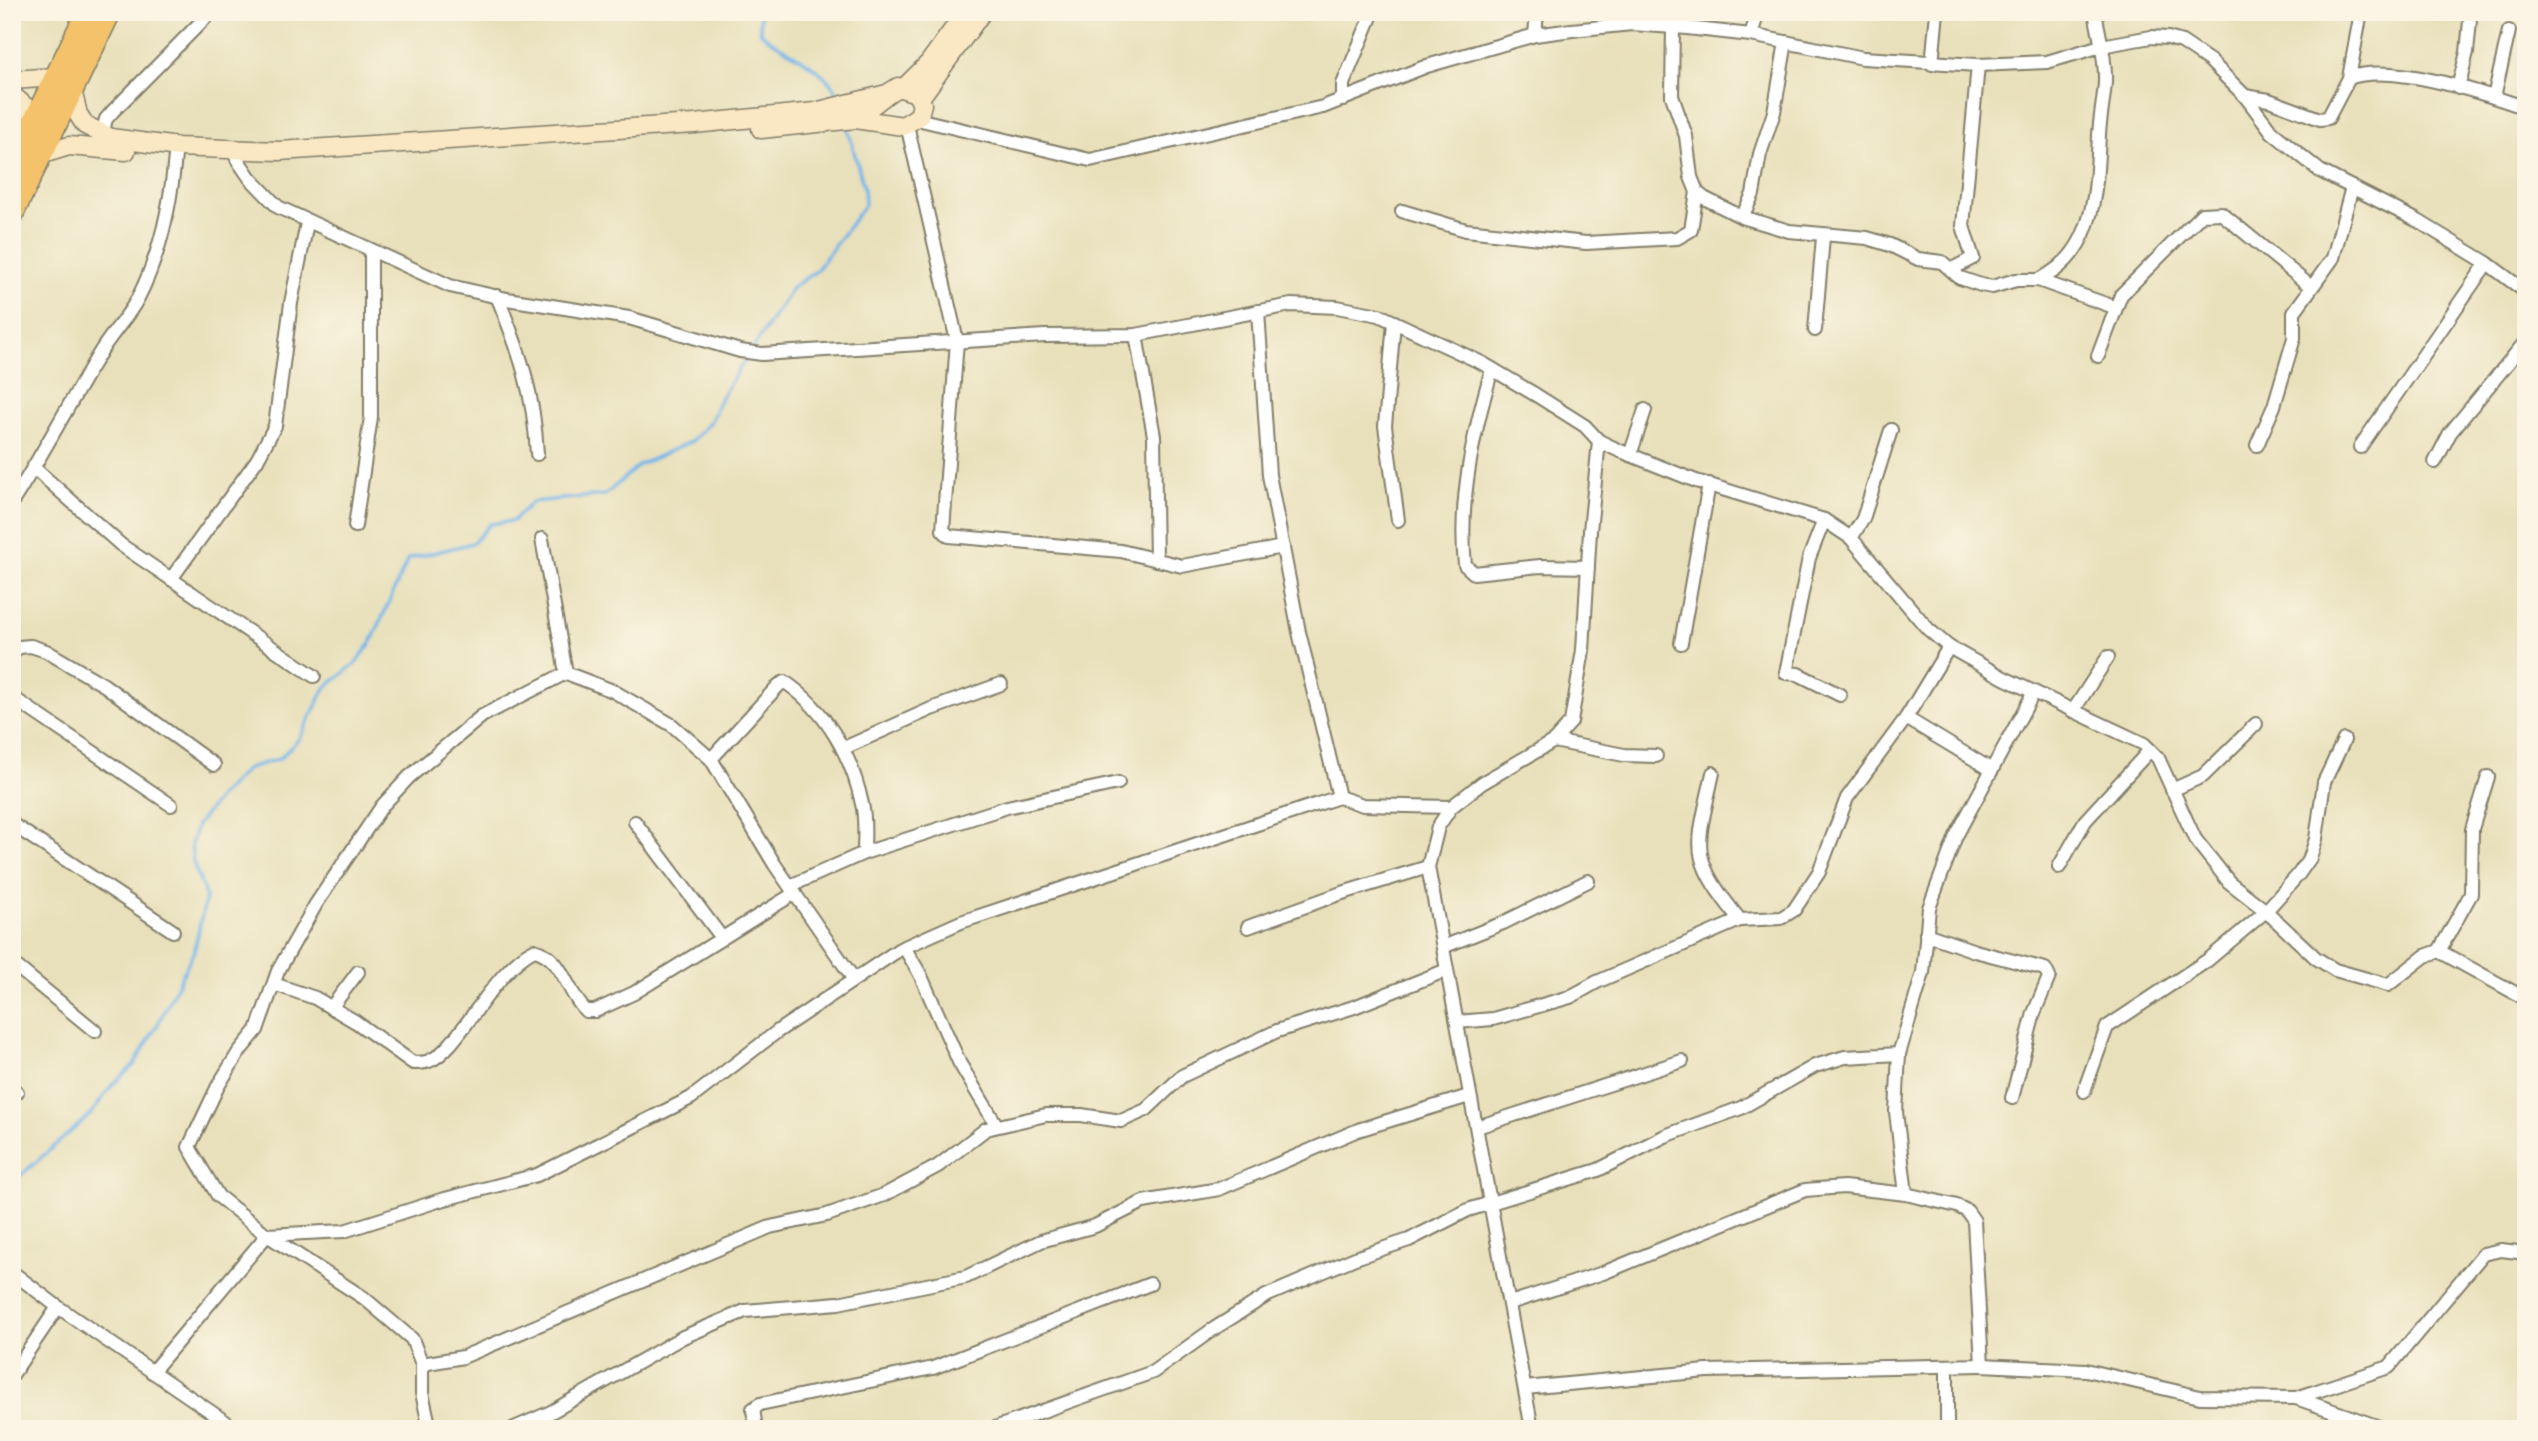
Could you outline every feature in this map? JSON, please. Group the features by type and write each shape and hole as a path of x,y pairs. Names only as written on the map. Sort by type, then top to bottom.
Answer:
{"highway":[{"path":"12,213 40,155 88,12"},
{"path":"12,169 37,117 109,12"}],"street":[{"path":"102,135 106,119 113,111 211,12"},
{"path":"40,155 69,146 237,159 366,158 847,114 905,87 929,63 966,12"},
{"path":"912,122 922,111 920,98 982,12"},
{"path":"1343,100 1343,84 1373,12"},
{"path":"1535,36 1537,12"},
{"path":"1751,35 1758,12"},
{"path":"1932,64 1937,12"},
{"path":"1697,191 1742,218 1823,237 1867,238 1918,259 1942,262 1960,278 1980,285 2038,279 2055,272 2073,252 2095,201 2105,82 2095,12"},
{"path":"2245,96 2269,100 2320,119 2328,118 2349,78 2361,12"},
{"path":"2458,88 2467,52 2470,20"},
{"path":"12,80 63,81 85,125 102,135 178,146 279,151 331,149 847,114 912,122 1090,160 1343,100 1427,66 1535,36 1632,24 1751,35 1863,58 1932,64 2047,62 2101,46 2151,37 2168,37 2182,42 2210,61 2245,96 2272,132 2320,171 2418,221 2487,263 2526,292"},
{"path":"1402,211 1466,230 1586,243 1677,238 1691,230 1697,191 1691,177 1686,136 1672,96 1673,26"},
{"path":"2494,97 2509,31"},
{"path":"1742,218 1753,194 1760,154 1774,112 1786,42"},
{"path":"1952,270 1973,258 1963,226 1978,65"},
{"path":"2349,78 2362,73 2388,73 2494,97 2526,108"},
{"path":"905,87 920,98"},
{"path":"12,95 37,117"},
{"path":"912,122 957,341 943,530 949,536 1111,549 1182,566 1283,547"},
{"path":"12,502 101,352 138,299 159,245 172,189 175,155"},
{"path":"237,159 250,178 278,207 307,223 450,286 629,317 740,351 762,355 1045,335 1136,335 1164,332 1292,305 1337,307 1394,322 1492,369 1585,426 1600,441 1709,484 1824,520 1851,538 1928,629 1949,647 2034,692 2144,744 2158,758 2195,839 2229,882 2266,911 2288,934 2335,970 2382,985 2395,982 2425,956 2439,951 2471,894 2472,829 2488,777"},
{"path":"2256,445 2274,406 2294,338 2294,312 2310,286 2333,258 2352,187"},
{"path":"2098,356 2114,307 2121,295 2197,219 2211,212 2221,213 2310,286"},
{"path":"171,579 243,481 275,426 291,303 307,223"},
{"path":"1815,330 1823,237"},
{"path":"355,526 371,417 371,252"},
{"path":"2360,447 2487,263"},
{"path":"2038,279 2114,307"},
{"path":"497,296 524,363 535,415 537,454"},
{"path":"1258,311 1269,475 1300,632 1339,797"},
{"path":"1394,322 1385,426 1398,520"},
{"path":"1136,335 1154,436 1156,560"},
{"path":"2435,462 2450,433 2526,341"},
{"path":"1492,369 1476,424 1470,468 1465,565 1474,573 1488,574 1540,566 1588,567"},
{"path":"1630,455 1645,410"},
{"path":"1851,538 1863,519 1891,430"},
{"path":"1532,1429 1428,867 1438,827 1451,807 1482,783 1554,741 1571,722 1583,650 1600,441"},
{"path":"34,468 121,545 314,676"},
{"path":"1681,643 1709,484"},
{"path":"1824,520 1809,558 1786,673 1798,674 1840,695"},
{"path":"542,539 566,673"},
{"path":"12,653 19,647 31,646 46,651 104,685 214,765"},
{"path":"1457,1022 1493,1019 1570,997 1597,982 1740,920 1781,918 1794,910 1819,872 1847,798 1906,718 1949,647"},
{"path":"2073,711 2108,657"},
{"path":"430,1429 422,1393 422,1364 412,1339 332,1276 267,1236 218,1196 189,1147 218,1086 239,1052 257,1030 274,984 336,869 400,787 482,716 566,673 613,691 672,725 712,759 792,889 853,978"},
{"path":"712,759 779,685 785,682 815,710 845,748 863,806 864,853"},
{"path":"845,748 931,709 1002,684"},
{"path":"1906,1194 1896,1112 1899,1054 1923,973 1929,908 1956,836 2034,692"},
{"path":"12,697 171,805"},
{"path":"1906,718 1992,770"},
{"path":"2172,790 2203,776 2256,724"},
{"path":"2084,1091 2107,1027 2208,960 2266,911 2310,858 2316,839 2323,782 2344,740"},
{"path":"1554,741 1624,755 1656,756"},
{"path":"2059,867 2085,821 2150,750"},
{"path":"1713,772 1699,849 1714,887 1740,920"},
{"path":"274,984 331,1008 413,1063 431,1061 450,1043 517,959 534,950 545,952 563,973 577,1003 586,1011 595,1012 634,993 722,938 792,889 864,853 1007,807 1118,783"},
{"path":"152,1372 267,1236 344,1231 440,1200 537,1175 691,1098 853,978 904,947 961,922 1339,797 1363,804 1451,807"},
{"path":"635,822 722,938"},
{"path":"12,824 173,931"},
{"path":"1248,927 1428,867"},
{"path":"1443,947 1503,923 1588,881"},
{"path":"1926,934 1975,951 2045,969 2049,977 2034,1013 2012,1098"},
{"path":"904,947 920,974 960,1064 997,1126"},
{"path":"2439,951 2526,999"},
{"path":"12,963 95,1031"},
{"path":"422,1364 463,1357 770,1227 827,1215 884,1195 938,1166 986,1129 1045,1115 1081,1115 1121,1121 1146,1110 1182,1076 1277,1031 1354,1007 1447,971"},
{"path":"331,1008 358,972"},
{"path":"992,1429 1153,1373 1212,1330 1266,1296 1355,1258 1409,1240 1468,1210 1598,1170 1665,1136 1741,1108 1815,1066 1845,1057 1899,1054"},
{"path":"1477,1127 1682,1061"},
{"path":"512,1429 551,1412 683,1337 745,1311 765,1306 838,1303 966,1277 1041,1241 1095,1226 1143,1202 1219,1189 1287,1163 1358,1130 1469,1096"},
{"path":"1510,1303 1603,1273 1805,1190 1844,1187 1906,1194 1958,1206 1967,1210 1974,1221 1982,1365"},
{"path":"1525,1388 1707,1371 1982,1365 2086,1370 2200,1398 2297,1398 2389,1367 2483,1254 2501,1250 2526,1253"},
{"path":"12,1272 58,1307 236,1429"},
{"path":"756,1429 752,1415 760,1404 952,1362 1150,1284"},
{"path":"12,1375 58,1307"},
{"path":"1947,1367 1947,1429"},
{"path":"2297,1398 2385,1429"}],"waterway":[{"path":"760,12 760,32 817,70 835,89 840,101"},
{"path":"753,348 793,287 816,271 865,204 864,188 847,125"},
{"path":"12,1183 91,1114 112,1085 134,1065 158,1024 194,951 206,897 193,862 191,845 197,825 220,796 248,768 279,759 300,738 325,688 355,664 371,643 408,559 473,543 490,524 513,521 532,502 605,495 639,465 692,441 711,421 721,397 749,354"}]}
